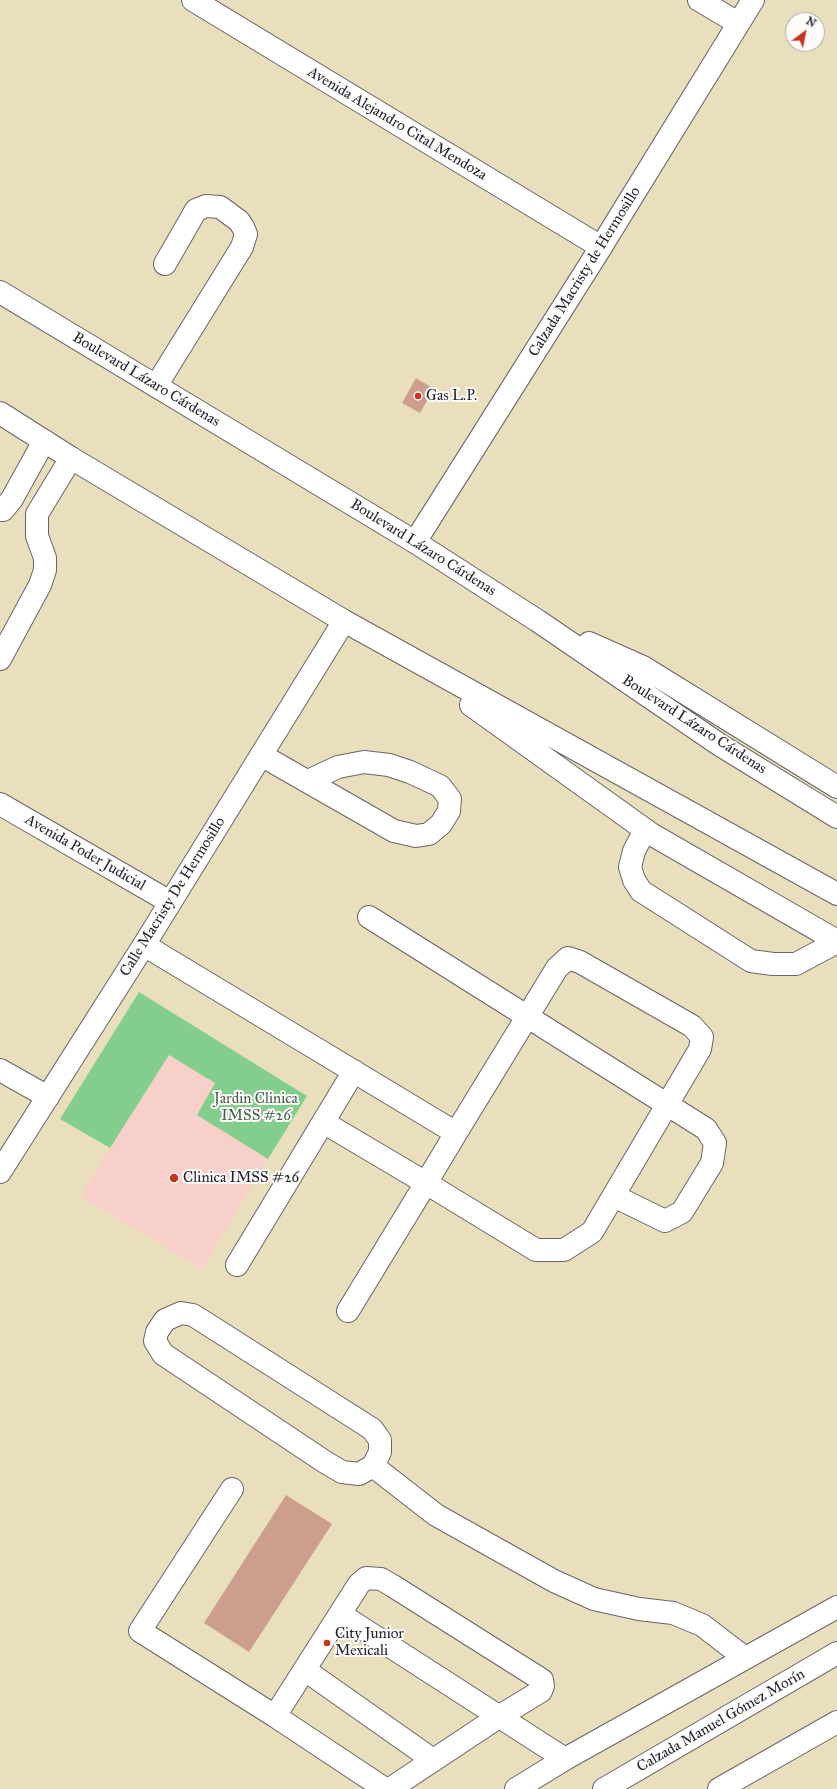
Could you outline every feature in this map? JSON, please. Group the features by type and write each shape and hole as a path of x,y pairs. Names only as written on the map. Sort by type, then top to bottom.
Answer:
{"main road":[{"name":"Avenida Alejandro Cital Mendoza","path":"193,0 601,247"},
{"path":"699,0 738,23"},
{"name":"Calzada Macristy de Hermosillo","path":"415,542 601,247 753,0"},
{"path":"156,386 242,247 246,234 243,226 239,221 220,207 206,206 196,210 165,264"},
{"name":"Boulevard Lázaro Cárdenas","path":"0,292 415,542 538,621 720,745 837,817"},
{"path":"0,413 72,458 344,621 837,894"},
{"path":"0,510 3,510 12,499 44,441"},
{"path":"0,659 40,585 45,570 45,558 37,536 37,514 72,458"},
{"name":"Calle Macristy De Hermosillo","path":"0,1172 144,945 344,621"},
{"path":"538,621 643,667 837,787"},
{"path":"383,643 645,830 837,942"},
{"path":"261,755 394,831 416,836 429,834 441,824 449,811 450,798 440,786 410,772 389,765 364,762 338,767 308,781"},
{"name":"Avenida Poder Judicial","path":"0,804 170,902"},
{"path":"645,830 634,851 630,867 634,880 641,891 751,961 796,964 837,942"},
{"path":"369,917 527,1018 706,1129 715,1143 712,1163 682,1212 665,1221 614,1196"},
{"path":"144,945 456,1133"},
{"path":"323,1122 426,1183 536,1250 564,1250 592,1232 700,1049 702,1036 692,1026 580,962 568,958 557,968 527,1018 456,1133 426,1183 348,1311"},
{"path":"0,1070 48,1097"},
{"path":"237,1265 354,1071"},
{"path":"181,1313 193,1315 372,1429 380,1440 380,1452 373,1466 359,1474 342,1472 325,1462 164,1354 155,1341 157,1332 165,1320 181,1313"},
{"path":"373,1466 436,1515 554,1581 594,1599 639,1609 673,1613 702,1625 745,1658"},
{"path":"232,1489 140,1631 275,1716 385,1789"},
{"path":"275,1716 340,1614 360,1584 366,1578 381,1579 542,1680 541,1691 500,1716 390,1789"},
{"path":"516,1789 565,1759 837,1607"},
{"path":"340,1614 565,1759"},
{"name":"Calzada Manuel Gómez Morín","path":"604,1789 837,1654"},
{"path":"305,1670 433,1760"},
{"path":"719,1789 837,1722"}],"shaded area":[{"name":"Clinica IMSS #26","path":"169,1055 215,1083 198,1115 268,1159 202,1269 80,1196"}],"green space":[{"name":"Jardin Clinica IMSS #26","path":"139,992 307,1096 268,1159 197,1115 215,1083 169,1055 110,1148 60,1119"}],"building":[{"name":"Gas L.P.","path":"416,378 434,389 420,413 402,403"},
{"path":"286,1495 332,1524 249,1652 204,1623"}],"place":[{"name":"Gas L.P.","path":"418,396"},
{"name":"Clinica IMSS #26","path":"174,1178"},
{"name":"City Junior Mexicali","path":"327,1643"}]}
